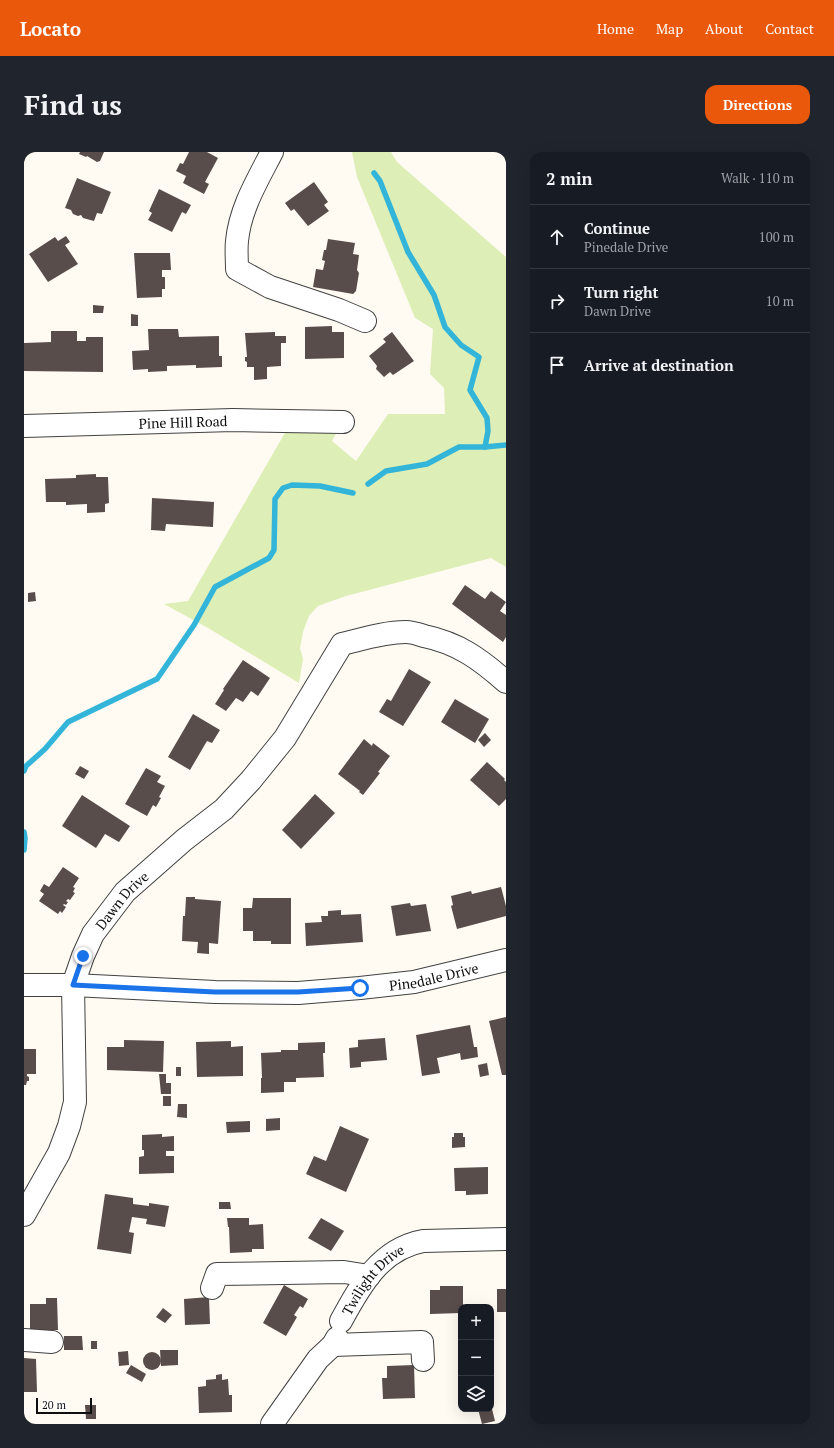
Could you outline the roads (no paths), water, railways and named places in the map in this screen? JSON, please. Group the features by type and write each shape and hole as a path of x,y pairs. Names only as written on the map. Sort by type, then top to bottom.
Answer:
{"street":[{"path":"272,152 250,194 242,217 237,242 237,269 270,287 365,320"},
{"name":"Pine Hill Road","path":"24,426 233,420 343,422"},
{"name":"Dawn Drive","path":"24,1215 59,1153 69,1126 75,1102 73,985 83,956 93,934 125,892 224,809 251,780 284,738 342,644 384,634 407,632 437,639 463,649 486,664 506,682"},
{"name":"Pinedale Drive","path":"24,985 73,985 215,992 298,992 360,988 414,982 506,960"},
{"name":"Twilight Drive","path":"272,1424 337,1334 356,1293 378,1265 400,1248 410,1244 422,1242 506,1239"},
{"path":"212,1288 217,1274 344,1272 369,1276"},
{"path":"337,1334 422,1342 423,1360"},
{"path":"24,1340 52,1342"}],"waterway":[{"path":"374,173 380,181 408,252 434,295 445,327 461,345 479,357 470,390 487,418 488,431 485,447"},
{"path":"368,484 386,471 427,464 459,447 506,445"},
{"path":"24,771 26,766 45,749 68,722 157,679 194,625 215,587 269,558 274,550 275,499 283,488 292,485 320,486 353,493"},
{"path":"24,832 24,850"}]}
